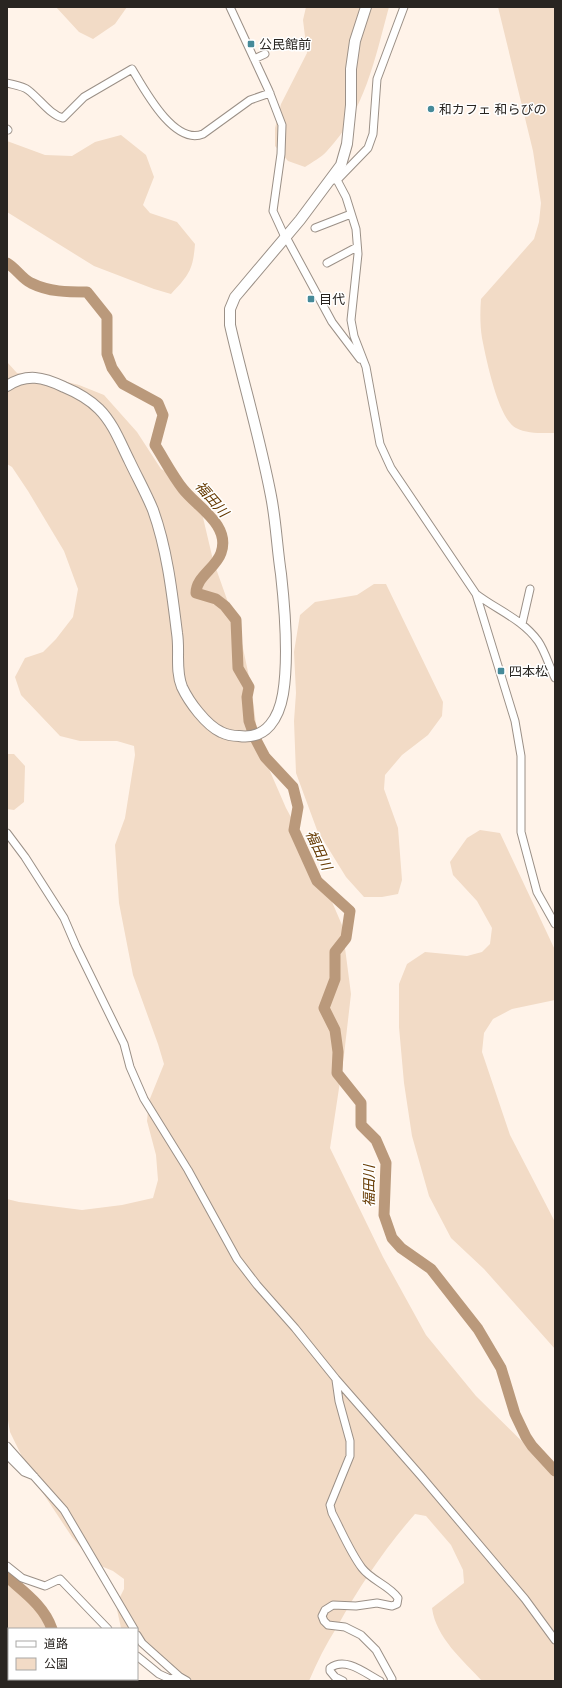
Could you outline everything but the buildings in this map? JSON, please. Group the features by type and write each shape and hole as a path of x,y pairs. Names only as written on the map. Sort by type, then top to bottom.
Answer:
{"street":[{"path":"230,7 270,94 282,125 281,154 273,211 284,235 286,236 332,322 366,367"},
{"path":"333,180 341,165 347,144 351,105 352,62 355,41 366,7"},
{"path":"7,386 23,378 34,378 54,382 78,393 98,408 113,425 153,510 161,540 178,636 178,676 183,689 194,707 220,732 230,735 251,736 261,733 271,725 280,708 284,688 284,600 272,498 230,325 230,309 235,297 333,180 368,148 373,134 376,79 404,7"},
{"path":"254,59 265,54"},
{"path":"7,83 26,89 42,101 51,111 63,118 84,97 132,69 153,104 174,127 189,136 203,134 250,100 270,94"},
{"path":"333,180 346,198 356,229 357,247 352,320 354,336 366,367 380,444 391,468 476,594 515,721 521,756 521,832 537,892 555,924"},
{"path":"315,228 351,214"},
{"path":"327,263 357,247"},
{"path":"522,624 530,589"},
{"path":"476,594 522,624 539,642 555,678"},
{"path":"7,833 25,857 64,918 76,946 124,1044 130,1067 144,1099 188,1170 237,1259 336,1379 500,1569 555,1640"},
{"path":"336,1379 339,1401 350,1441 350,1456 330,1505 332,1513 362,1568 374,1579 392,1590 398,1598 397,1604 392,1606 377,1603 356,1606 333,1605 325,1610 322,1616 328,1625 345,1627 361,1635 376,1650 389,1673 391,1681"},
{"path":"7,1446 64,1510 133,1628"},
{"path":"7,1455 24,1472 36,1477"},
{"path":"7,1566 22,1578 45,1586 60,1579 107,1628"},
{"path":"138,1637 142,1643 180,1677 187,1681"},
{"path":"138,1657 159,1674 170,1679 180,1677"},
{"path":"343,1681 335,1677 330,1671 330,1668 335,1664 356,1667 380,1681"}],"green space":[{"path":"56,7 127,7 115,24 93,39 79,32"},
{"path":"306,7 389,7 367,83 351,119 327,151 305,167 288,161 275,146 275,128 281,104 307,53 303,20"},
{"path":"498,7 555,7 555,433 535,433 520,430 510,422 498,401 486,359 481,333 481,299 534,239 539,222 541,203 533,151"},
{"path":"121,135 146,155 154,177 143,205 150,213 177,222 195,244 193,260 189,272 171,294 94,266 7,212 7,141 45,155 72,156 95,142"},
{"path":"7,362 17,373 50,378 79,385 104,395 137,432 161,469 179,479 201,509 213,560 241,639 251,686 259,746 286,808 313,858 342,925 351,994 344,1055 330,1148 383,1257 426,1335 476,1396 552,1471 555,1470 555,1681 482,1681 451,1648 439,1629 432,1608 464,1583 463,1570 451,1545 426,1516 415,1514 393,1540 363,1583 325,1647 309,1681 182,1681 171,1674 138,1644 138,1628 121,1628 116,1605 124,1589 124,1579 113,1571 94,1563 72,1537 31,1475 10,1432 7,1415 7,1199 19,1202 82,1210 122,1205 153,1198 158,1180 156,1155 147,1121 149,1101 164,1064 133,975 119,903 115,845 125,818 135,755 134,746 117,741 80,741 60,736 21,695 15,677 25,658 43,652 56,639 73,617 78,589 64,551 28,491 12,467 7,464"},
{"path":"374,584 386,584 443,702 442,716 428,735 402,755 385,775 384,789 398,828 402,880 398,894 382,897 364,897 346,877 317,830 296,773 294,721 296,693 294,652 300,615 315,602 357,595"},
{"path":"7,754 14,754 25,766 24,802 14,810 7,809"},
{"path":"480,830 500,833 555,950 555,1000 512,1009 493,1019 484,1033 482,1052 510,1135 555,1222 555,1349 484,1269 451,1238 429,1196 412,1136 404,1083 399,1027 399,984 407,964 425,952 467,956 482,952 490,944 492,928 477,901 453,875 450,862 467,838"},
{"path":"7,1576 33,1600 48,1617 51,1628 8,1628 8,1680 69,1681 7,1681"}],"waterway":[{"name":"福田川","path":"7,263 28,281 38,286 59,291 87,292 107,317 107,354 112,368 123,384 158,403 163,415 155,445 179,484 217,525 223,543 221,553 215,563 199,582 196,593 216,599 225,606 236,620 238,668 249,687 247,697 249,721 255,738 265,757 293,787 298,807 294,830 317,881 350,911 346,938 335,952 335,979 324,1008 335,1030 338,1052 337,1073 361,1103 361,1125 376,1140 386,1163 384,1215 392,1238 401,1248 431,1269 478,1329 501,1368 515,1414 526,1437 532,1446 555,1471"},
{"path":"7,1577 27,1594 39,1607 49,1621 52,1628"}],"place":[{"name":"公民館前","path":"251,44"},
{"name":"和カフェ 和らびの","path":"431,109"},
{"name":"目代","path":"311,299"},
{"name":"四本松","path":"501,671"}]}
